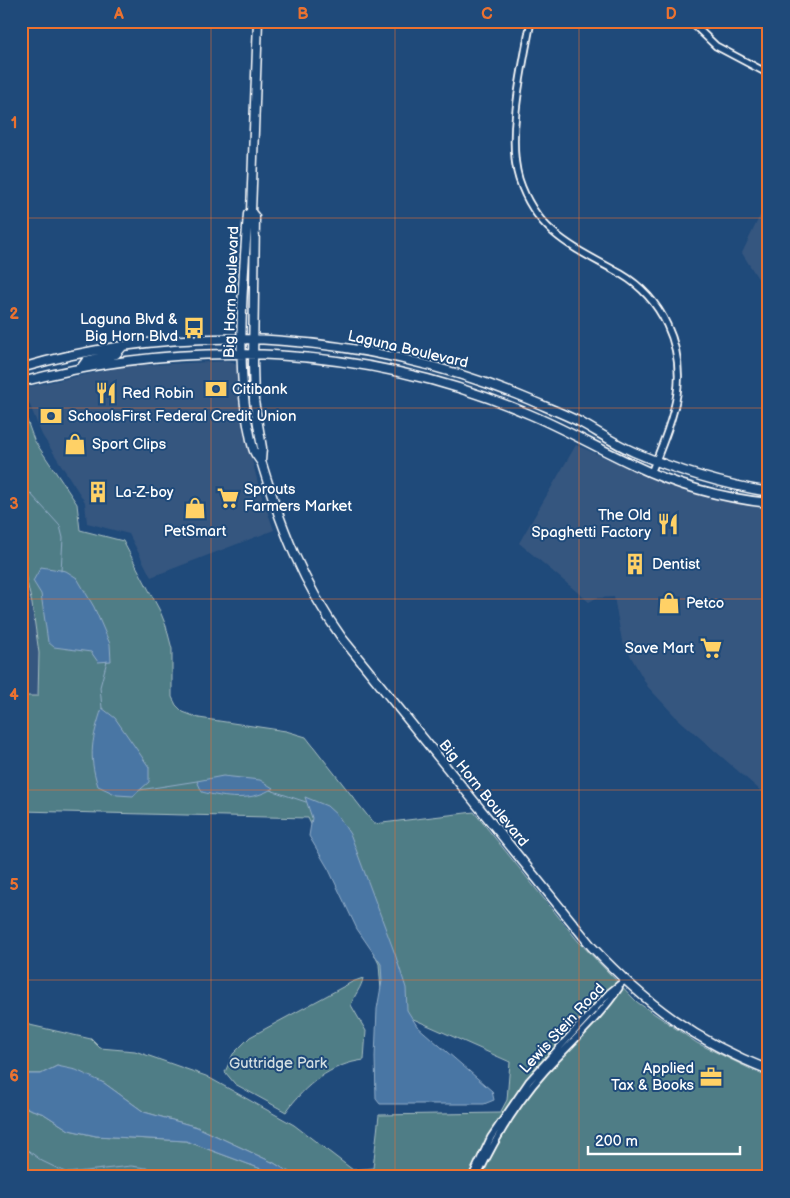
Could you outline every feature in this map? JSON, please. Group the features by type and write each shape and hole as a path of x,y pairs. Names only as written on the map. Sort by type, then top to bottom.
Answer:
{"main road":[{"name":"Big Horn Boulevard","path":"258,21 251,212 248,214 246,234 242,338 248,425 254,452 261,461 278,517 308,586 333,626 592,947 624,981 652,1005 692,1032 735,1055 769,1070"},
{"name":"Big Horn Boulevard","path":"251,212 255,217 252,354 254,401 262,448 261,461"},
{"path":"246,234 250,237 250,260 254,267"},
{"name":"Laguna Boulevard","path":"21,368 70,355 124,345 178,339 253,338 352,349 404,359 455,373 538,404 578,422 620,446 656,461 707,479 769,492"},
{"path":"81,368 86,361 116,354 124,345"},
{"name":"Laguna Boulevard","path":"21,382 81,368 166,356 252,354 296,356 350,362 402,372 454,386 528,413 651,473 699,489 768,502"}],"street":[{"path":"531,21 515,130 514,150 518,177 529,201 548,228 567,245 636,285 658,308 667,323 676,350 679,381 673,411 651,473"},
{"path":"690,21 716,46 769,74"},
{"name":"Lewis Stein Road","path":"472,1177 491,1137 530,1081 609,993 624,981"},
{"name":"Lewis Stein Road","path":"476,1177 503,1128 521,1102 544,1072 613,997 624,981"}],"shaded area":[{"path":"769,197 769,296 742,253"},
{"path":"230,361 238,366 250,452 260,491 274,530 151,577 129,534 87,523 85,502 42,435 23,388 126,366"},
{"path":"576,445 663,483 705,497 769,508 769,798 676,717 648,687 622,641 614,597 596,598 589,602 519,543"},
{"path":"21,556 32,604 39,653 38,696 21,696"},
{"path":"41,567 66,571 77,578 94,607 110,644 111,661 98,662 91,652 54,647 48,642 41,594 33,581"},
{"path":"102,708 115,718 149,767 149,782 133,796 117,795 98,786 93,765 92,747"},
{"path":"223,776 260,780 273,788 257,795 238,798 202,792 197,781"},
{"path":"305,797 327,806 339,817 351,836 406,988 407,1010 417,1026 492,1091 494,1100 484,1104 380,1104 376,1099 375,1057 377,1009 382,981 381,964 357,929 329,870 309,836 312,818"},
{"path":"57,1066 76,1070 104,1083 144,1112 197,1127 274,1163 297,1177 283,1177 186,1141 96,1136 69,1130 44,1114 21,1106 21,1074 41,1074"}],"green space":[{"path":"21,404 34,440 77,504 80,530 123,541 160,611 172,649 172,697 176,705 183,712 199,718 286,731 306,737 374,824 474,812 578,941 637,1002 697,1043 769,1078 769,1177 297,1177 274,1163 197,1127 144,1112 104,1083 57,1066 41,1074 21,1074 21,1023 91,1039 100,1048 135,1051 206,1076 294,1125 353,1170 373,1168 379,1115 500,1113 507,1100 510,1062 382,1005 379,964 308,818 21,811 21,696 38,696 39,653 32,604 21,556"},
{"name":"Guttridge Park","path":"363,978 351,1005 366,1031 364,1060 341,1066 320,1077 293,1102 286,1112 235,1084 225,1072 233,1054 250,1037 352,982"},
{"path":"21,1106 44,1114 69,1130 96,1136 186,1141 283,1177 21,1177"}],"waterway":[{"path":"21,483 60,526 63,538 61,571"},
{"path":"102,708 100,687 107,661"},
{"path":"140,790 197,781"},
{"path":"270,790 306,802"},
{"path":"21,1145 42,1161 67,1173 131,1166 146,1168 168,1177"}],"place":[{"name":"Laguna Blvd & Big Horn Blvd","path":"194,328"},
{"name":"Citibank","path":"216,389"},
{"name":"Red Robin","path":"106,393"},
{"name":"SchoolsFirst Federal Credit Union","path":"51,416"},
{"name":"Sport Clips","path":"75,444"},
{"name":"La-Z-boy","path":"98,492"},
{"name":"Sprouts Farmers Market","path":"228,498"},
{"name":"PetSmart","path":"195,508"},
{"name":"The Old Spaghetti Factory","path":"668,524"},
{"name":"Dentist","path":"635,564"},
{"name":"Petco","path":"669,603"},
{"name":"Save Mart","path":"711,648"},
{"name":"Applied Tax & Books","path":"711,1077"}]}
